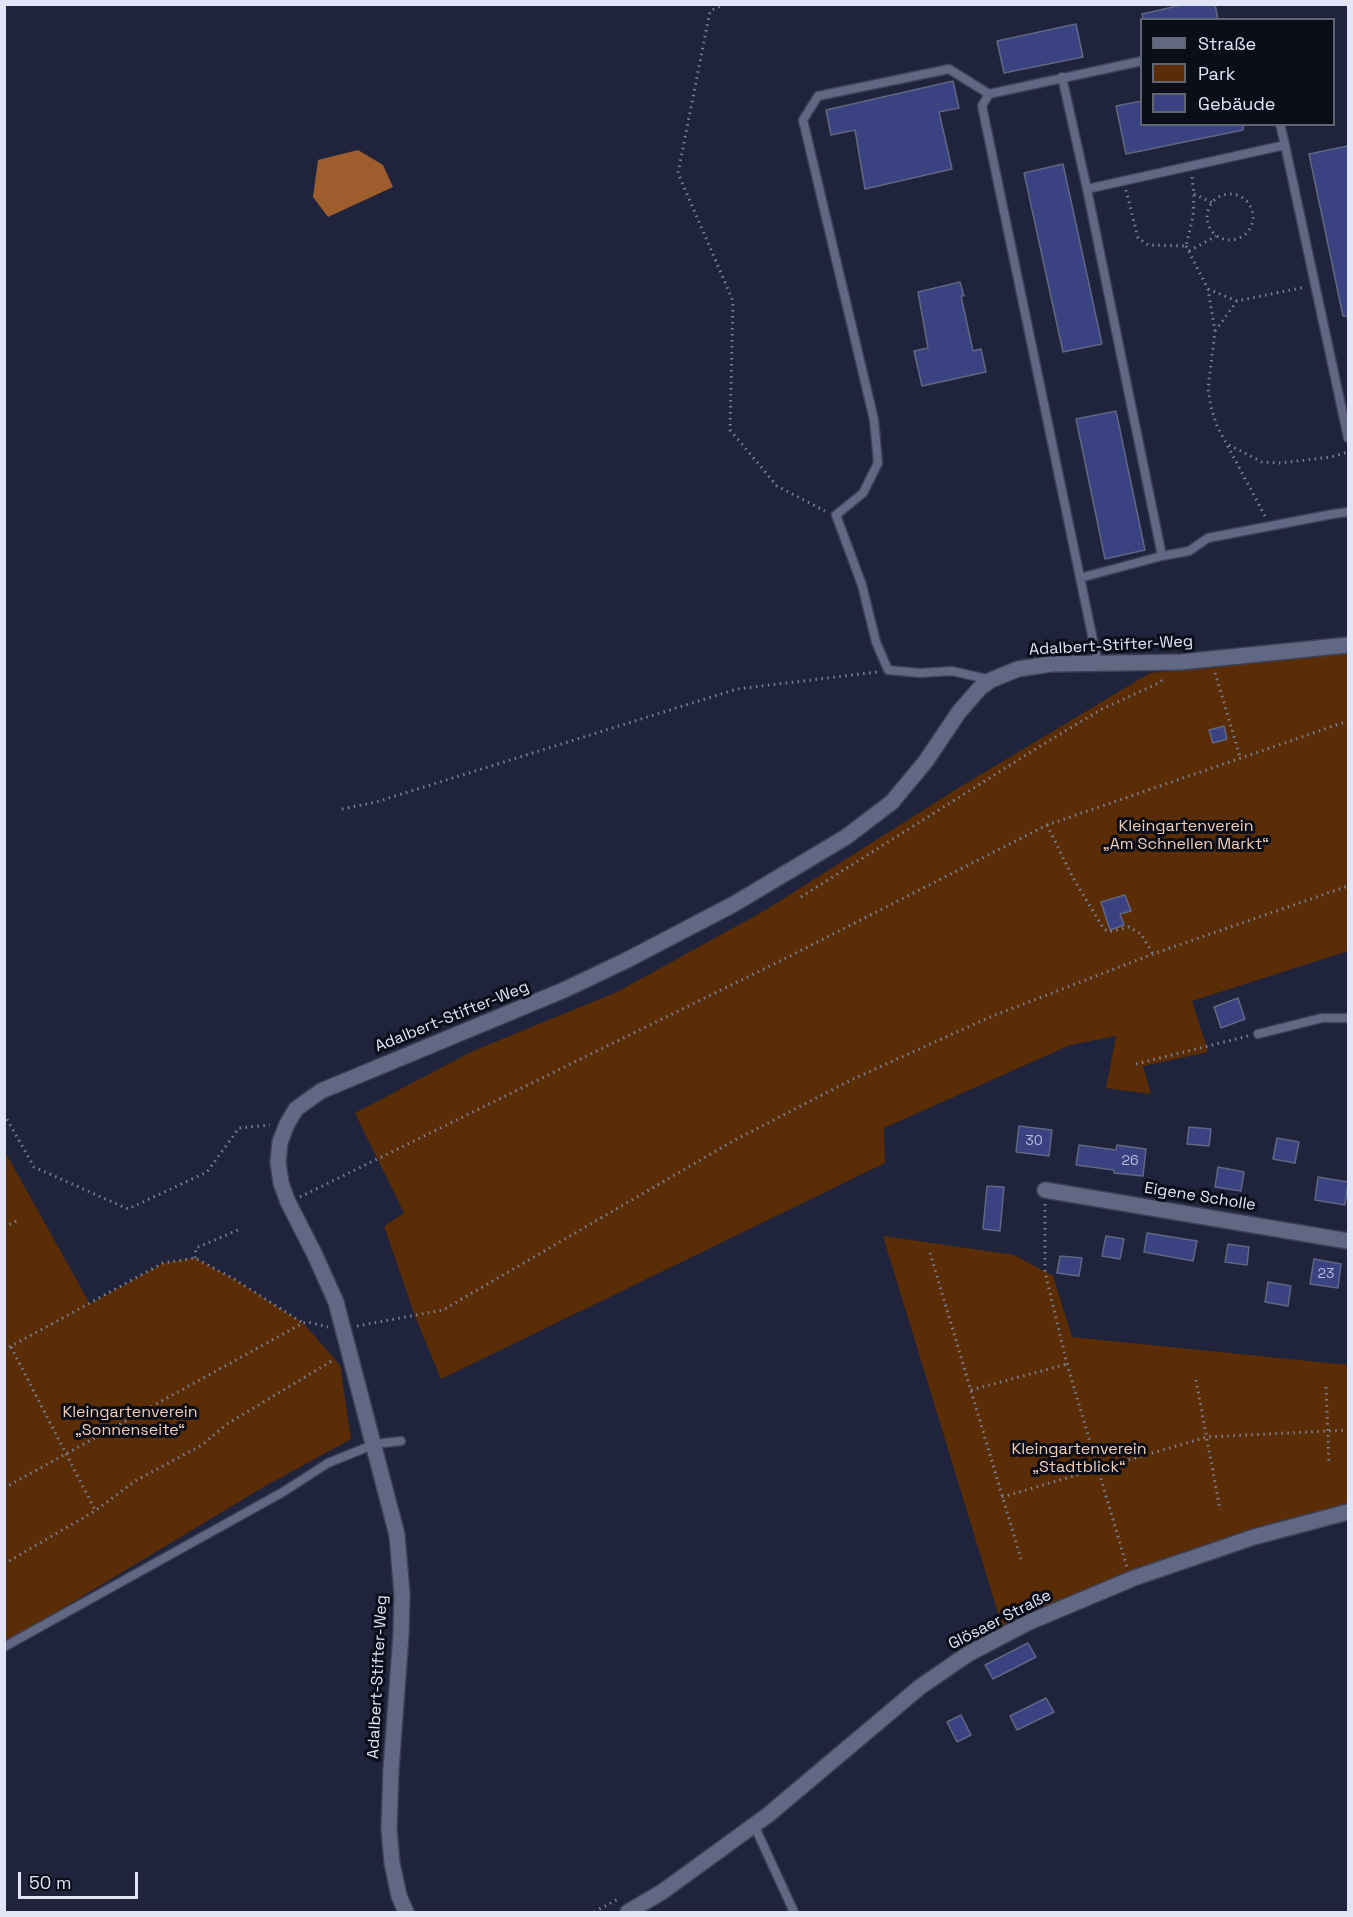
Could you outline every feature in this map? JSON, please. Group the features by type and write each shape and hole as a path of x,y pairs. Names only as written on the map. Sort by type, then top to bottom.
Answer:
{"street":[{"name":"Adalbert-Stifter-Weg","path":"406,1912 399,1896 392,1863 389,1829 401,1635 402,1594 397,1535 349,1351 338,1329 336,1302 281,1183 278,1162 280,1142 296,1109 321,1091 564,990 627,960 734,904 846,837 892,802 926,761 959,712 980,688 991,680 1018,669 1051,664 1181,662 1348,645"},
{"name":"Eigene Scholle","path":"1045,1190 1348,1240"},
{"name":"Glösaer Straße","path":"628,1912 662,1892 754,1825 920,1686 968,1654 1027,1623 1134,1578 1254,1537 1348,1512"}],"lane":[{"path":"991,680 952,671 920,673 888,670 876,642 862,585 836,515 863,493 878,463 874,420 803,120 818,96 949,69 989,94 1140,61"},
{"path":"1062,78 1162,556"},
{"path":"989,94 982,106 1098,664"},
{"path":"1280,126 1348,438"},
{"path":"1087,189 1285,145"},
{"path":"1080,578 1189,551 1208,538 1348,512"},
{"path":"1258,1034 1322,1018 1348,1018"},
{"path":"4,1647 283,1492 328,1463 375,1444 401,1441"},
{"path":"754,1825 794,1912"}],"path":[{"path":"724,4 710,11 678,172 734,301 730,430 777,486 821,510 836,515"},
{"path":"1191,166 1194,194 1193,216 1186,246 1208,289 1215,331 1208,389 1211,407 1217,426 1270,525"},
{"path":"1124,181 1138,238 1148,245 1186,246"},
{"path":"1194,194 1213,203"},
{"path":"1225,195 1240,197 1246,201 1253,214 1253,222 1245,235 1231,240 1217,236 1209,224 1208,217 1213,203 1225,195"},
{"path":"1189,251 1217,236"},
{"path":"1208,289 1237,301 1315,285"},
{"path":"1215,331 1237,301"},
{"path":"1227,444 1262,462 1281,464 1348,452"},
{"path":"801,897 1102,709 1159,683 1181,662"},
{"path":"342,809 376,802 737,689 888,670"},
{"path":"1215,673 1240,758"},
{"path":"288,1202 784,959 1047,825 1348,721"},
{"path":"1047,825 1073,878 1104,929 1109,932 1129,927 1141,934 1154,954"},
{"path":"4,1488 303,1323 338,1329 443,1310 733,1141 851,1080 990,1017 1154,954 1348,886"},
{"path":"1136,1064 1258,1034"},
{"path":"4,1114 34,1167 128,1209 207,1172 239,1128 287,1124"},
{"path":"1045,1190 1045,1272 1067,1364 1128,1571 1134,1578"},
{"path":"4,1227 19,1220"},
{"path":"195,1258 196,1248 238,1230"},
{"path":"930,1253 1021,1559"},
{"path":"4,1350 163,1263 195,1258 234,1279 303,1323"},
{"path":"10,1347 95,1511"},
{"path":"4,1564 95,1511 135,1481 202,1445 227,1424 349,1351"},
{"path":"971,1390 1067,1364"},
{"path":"1196,1380 1220,1510"},
{"path":"1326,1387 1329,1462"},
{"path":"1002,1497 1207,1437 1348,1431"}],"green space":[{"name":"Kleingartenverein „Am Schnellen Markt“","path":"1348,652 1348,951 1192,1001 1208,1052 1143,1066 1151,1094 1106,1088 1116,1036 1070,1045 884,1128 885,1163 441,1379 415,1316 384,1226 404,1213 355,1113 473,1051 617,992 764,911 955,790 1150,673"},
{"name":"Kleingartenverein „Sonnenseite“","path":"4,1150 90,1304 163,1263 195,1258 234,1279 303,1323 340,1365 351,1439 265,1486 5,1643"},
{"name":"Kleingartenverein „Stadtblick“","path":"883,1236 1014,1255 1053,1276 1072,1337 1348,1365 1348,1505 1258,1529 1128,1571 1002,1626"}],"shaded area":[{"path":"358,150 383,165 393,187 328,217 313,197 318,160"}],"building":[{"path":"1186,4 1215,4 1218,18 1143,18 1142,14"},
{"path":"1076,24 1083,57 1004,73 997,41"},
{"path":"953,81 959,108 939,112 952,169 865,189 855,130 831,135 826,110"},
{"path":"1140,101 1140,126 1243,126 1243,130 1126,154 1116,106"},
{"path":"1348,146 1348,316 1343,316 1309,154"},
{"path":"1063,164 1102,344 1063,352 1024,173"},
{"path":"960,282 973,351 981,349 986,372 922,386 914,351 928,348 918,292"},
{"path":"1116,411 1145,550 1105,559 1076,419"},
{"path":"1224,726 1227,739 1213,743 1209,730"},
{"path":"1125,895 1131,911 1120,914 1124,925 1110,930 1101,902"},
{"path":"1238,998 1245,1019 1221,1028 1214,1007"},
{"path":"1019,1126 1052,1130 1049,1156 1016,1152"},
{"path":"1189,1127 1211,1129 1209,1146 1187,1144"},
{"path":"1277,1138 1299,1142 1295,1163 1273,1159"},
{"path":"1079,1145 1116,1150 1117,1145 1146,1149 1143,1176 1076,1165"},
{"path":"1218,1167 1244,1172 1241,1191 1215,1187"},
{"path":"1318,1177 1348,1182 1345,1205 1315,1200"},
{"path":"987,1186 1004,1187 1000,1231 983,1229"},
{"path":"1147,1233 1197,1241 1193,1261 1144,1252"},
{"path":"1106,1236 1124,1239 1120,1259 1102,1256"},
{"path":"1228,1244 1249,1247 1247,1265 1225,1262"},
{"path":"1060,1256 1082,1258 1079,1276 1057,1273"},
{"path":"1314,1259 1341,1264 1338,1288 1310,1284"},
{"path":"1268,1282 1291,1286 1288,1306 1265,1302"},
{"path":"1028,1643 1036,1657 993,1679 985,1665"},
{"path":"1046,1698 1054,1712 1017,1730 1010,1716"},
{"path":"961,1715 971,1735 957,1742 947,1722"}]}
